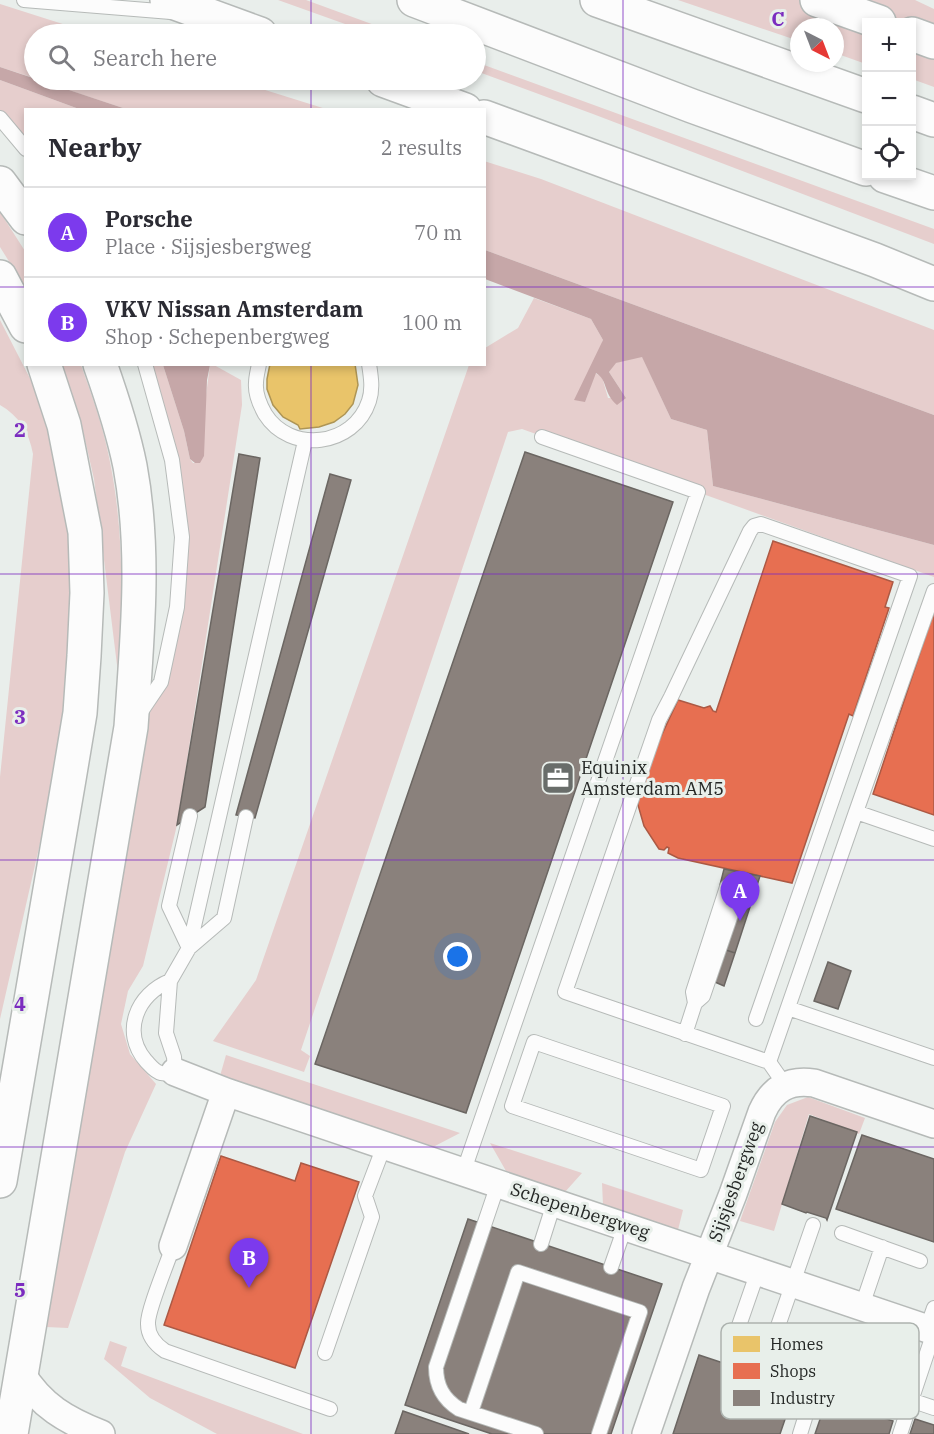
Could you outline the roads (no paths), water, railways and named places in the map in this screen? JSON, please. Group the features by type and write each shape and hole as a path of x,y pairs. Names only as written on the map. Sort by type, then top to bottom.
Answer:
{"highway":[{"path":"167,0 232,24"},
{"path":"414,0 477,24"},
{"path":"597,0 862,94"},
{"path":"817,0 868,18"},
{"path":"486,27 692,106 862,167"},
{"path":"916,35 934,42"},
{"path":"410,90 460,108"},
{"path":"916,113 934,120"},
{"path":"486,118 864,256 934,284"},
{"path":"897,180 934,193"},
{"path":"0,183 24,215"},
{"path":"0,277 24,322"},
{"path":"0,1181 80,713 85,645 86,532 64,425 45,366"},
{"path":"11,1434 130,727 140,609 137,529 130,467 116,409 101,366"}],"street":[{"name":"Schepenbergweg","path":"175,1072 226,1092 463,1173 862,1306 932,1325"},
{"path":"785,1085 794,1082 814,1083 934,1124"},
{"name":"Sijsjesbergweg","path":"646,1434 696,1288 767,1101 785,1085"},
{"path":"173,1246 226,1092"},
{"path":"21,1373 29,1387 64,1418 101,1434"}],"lane":[{"path":"24,0 207,15"},
{"path":"0,118 24,147"},
{"path":"130,727 161,682 177,607 182,537 172,460 146,366"},
{"path":"259,366 256,384 260,404 265,413 270,421 286,434 305,441 325,440 344,433 359,419 369,401 372,381 369,366"},
{"path":"463,1173 698,492 542,437"},
{"path":"170,981 160,985 144,998 138,1007 134,1025 138,1048 151,1067 160,1073 175,1072 174,1057 166,1033 170,981 189,948 305,441"},
{"path":"756,1019 910,576 761,524 754,526 750,531 659,720 565,993 769,1062 785,1085"},
{"path":"769,1062 934,591"},
{"path":"856,812 934,839"},
{"path":"189,948 169,906 190,816"},
{"path":"189,948 224,918 246,817"},
{"path":"686,1034 695,1003 703,996 733,889"},
{"path":"788,1008 934,1058"},
{"path":"534,1042 723,1106 701,1170 512,1106 534,1042"},
{"path":"325,1353 372,1217 365,1196 384,1146"},
{"path":"498,1184 436,1367 436,1377 443,1395 450,1403 536,1434"},
{"path":"541,1244 554,1203"},
{"path":"779,1323 813,1225"},
{"path":"610,1267 626,1227"},
{"path":"842,1233 920,1261"},
{"path":"173,1246 148,1319 150,1334 158,1347 330,1409"},
{"path":"862,1306 882,1247"},
{"path":"740,1323 758,1271"},
{"path":"471,1412 518,1272 640,1312 599,1434"},
{"path":"919,1371 932,1325"},
{"path":"919,1403 934,1408"},
{"path":"800,1434 805,1419"},
{"path":"900,1434 905,1419"}],"place":[{"name":"Equinix Amsterdam AM5","path":"558,778"},
{"name":"Porsche","path":"740,921"},
{"name":"VKV Nissan Amsterdam","path":"249,1288"}]}
